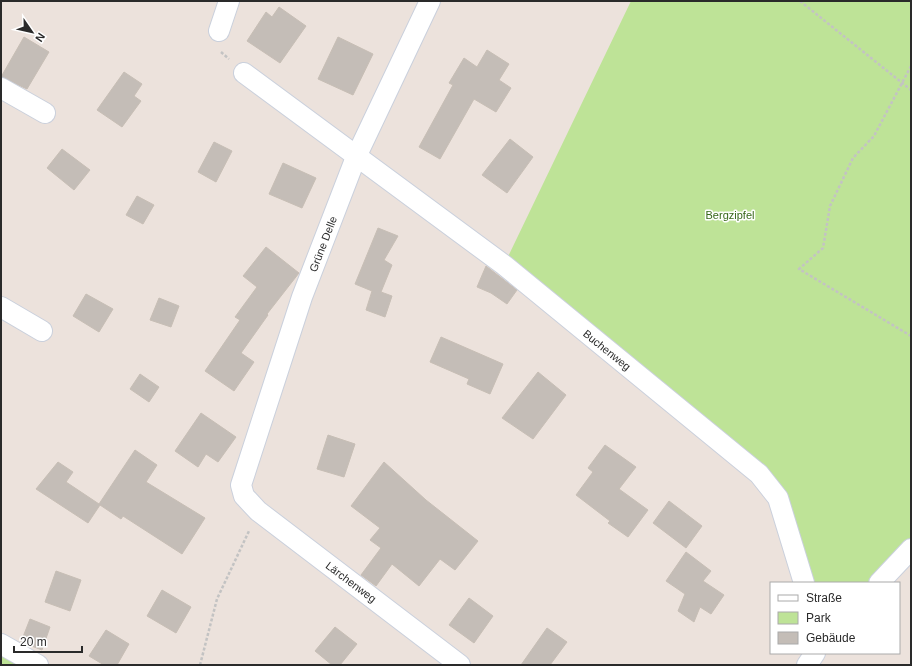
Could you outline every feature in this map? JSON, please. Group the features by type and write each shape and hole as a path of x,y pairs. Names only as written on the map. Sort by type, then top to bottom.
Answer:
{"street":[{"path":"219,31 229,1"},
{"name":"Grüne Delle","path":"244,496 241,485 298,312 356,157 430,1"},
{"name":"Buchenweg","path":"244,73 504,265 759,474 778,498 804,582"},
{"path":"1,88 45,113"},
{"path":"1,307 42,331"},
{"name":"Lärchenweg","path":"244,496 258,511 460,665"},
{"path":"880,582 911,549"},
{"path":"1,644 38,665"},
{"path":"807,665 814,654"}],"path":[{"path":"800,1 911,90"},
{"path":"911,66 874,136 854,158 830,206 823,248 799,269 911,336"},
{"path":"200,665 217,599 258,511"}],"green space":[{"name":"Bergzipfel","path":"631,1 911,1 911,549 880,582 804,582 778,499 504,265"},
{"path":"1,652 24,665 1,665"}],"building":[{"path":"279,7 306,26 280,63 247,41 266,12 272,17"},
{"path":"24,37 49,52 27,89 1,77"},
{"path":"338,37 373,54 353,95 318,79"},
{"path":"487,50 509,64 499,80 511,88 496,112 474,99 440,159 419,147 453,85 449,83 464,58 477,67"},
{"path":"124,72 142,84 134,96 141,101 122,127 97,110"},
{"path":"510,139 533,157 507,193 482,175"},
{"path":"214,142 232,151 216,182 198,172"},
{"path":"62,149 90,170 74,190 47,168"},
{"path":"283,163 316,178 302,208 269,194"},
{"path":"137,196 154,205 143,224 126,215"},
{"path":"378,228 398,236 384,260 392,265 381,292 392,296 385,317 366,310 372,291 355,284"},
{"path":"266,247 299,273 267,314 268,315 241,353 254,362 234,391 205,371 240,320 235,317 257,287 243,276"},
{"path":"486,266 517,290 507,304 491,293 477,287"},
{"path":"86,294 113,309 99,332 73,316"},
{"path":"159,298 179,306 171,327 150,320"},
{"path":"441,337 503,364 490,394 467,384 469,379 430,362"},
{"path":"538,372 566,395 533,439 502,418"},
{"path":"140,374 159,387 149,402 130,389"},
{"path":"201,413 236,437 218,462 206,454 198,467 175,451"},
{"path":"328,435 355,444 344,477 317,469"},
{"path":"605,445 636,467 619,489 648,510 628,537 608,523 610,521 576,495 593,472 588,468"},
{"path":"135,450 157,465 146,482 205,518 182,554 123,516 121,519 100,505 88,523 36,489 58,462 73,472 66,482 99,504"},
{"path":"384,462 426,500 478,541 455,570 440,559 419,586 392,564 376,586 361,575 381,548 370,540 380,528 351,506"},
{"path":"669,501 702,526 686,548 653,523"},
{"path":"686,552 711,571 703,581 724,595 711,614 700,607 694,622 678,611 685,594 666,581"},
{"path":"56,571 81,580 70,611 45,602"},
{"path":"162,590 191,607 176,633 147,616"},
{"path":"469,598 493,616 474,643 449,625"},
{"path":"30,619 50,627 42,650 21,642"},
{"path":"335,627 357,644 340,665 332,665 315,651"},
{"path":"547,628 567,642 550,665 521,665"},
{"path":"106,630 129,644 117,665 104,665 89,656"}]}
